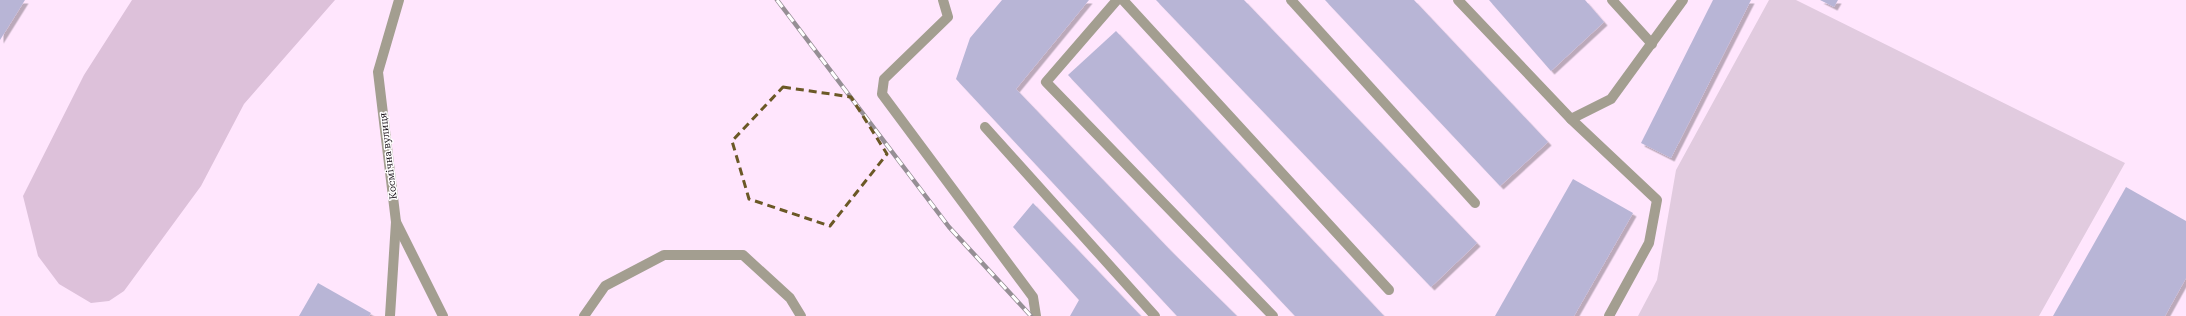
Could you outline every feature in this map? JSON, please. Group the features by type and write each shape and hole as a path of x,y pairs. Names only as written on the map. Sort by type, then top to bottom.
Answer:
{"street":[{"name":"Космічна вулиця","path":"390,316 396,222 378,72 400,0"},
{"path":"943,0 948,17 884,79 882,94 1033,297 1036,316"},
{"path":"1117,0 1046,82 1273,316"},
{"path":"1123,0 1389,290"},
{"path":"1291,0 1475,203"},
{"path":"1458,0 1571,119 1657,200 1649,243 1608,316"},
{"path":"1612,0 1652,44"},
{"path":"1571,119 1610,99 1684,0"},
{"path":"985,127 1155,316"},
{"path":"396,222 443,316"},
{"path":"584,316 605,286 664,255 688,255 743,256 790,298 801,316"}],"highlighted area":[{"path":"783,87 851,97 887,154 830,226 749,199 732,141"}],"shaded area":[{"path":"0,0 2186,0 2186,316 0,316"},
{"path":"132,0 335,0 244,104 201,186 124,291 109,301 91,303 59,284 38,256 23,196 84,75"},
{"path":"1769,0 1796,0 2125,163 2039,316 1638,316 1657,280 1676,170"}],"building":[{"path":"0,0 25,0 0,40"},
{"path":"1002,0 1089,0 1016,89 1171,251 1237,316 1177,316 956,79 970,38"},
{"path":"1156,0 1244,0 1477,243 1431,287"},
{"path":"1325,0 1414,0 1548,142 1500,186"},
{"path":"1489,0 1585,0 1604,22 1551,71"},
{"path":"1713,0 1751,0 1671,158 1641,143"},
{"path":"1820,0 1838,0 1834,7"},
{"path":"1116,31 1384,316 1295,316 1068,75"},
{"path":"1573,179 1633,213 1574,316 1495,316"},
{"path":"2126,187 2186,221 2186,278 2165,316 2053,316"},
{"path":"1033,203 1141,316 1070,316 1079,300 1013,227"},
{"path":"318,283 371,313 369,316 299,316"}],"railway":[{"path":"777,0 949,227 1031,316"}]}
